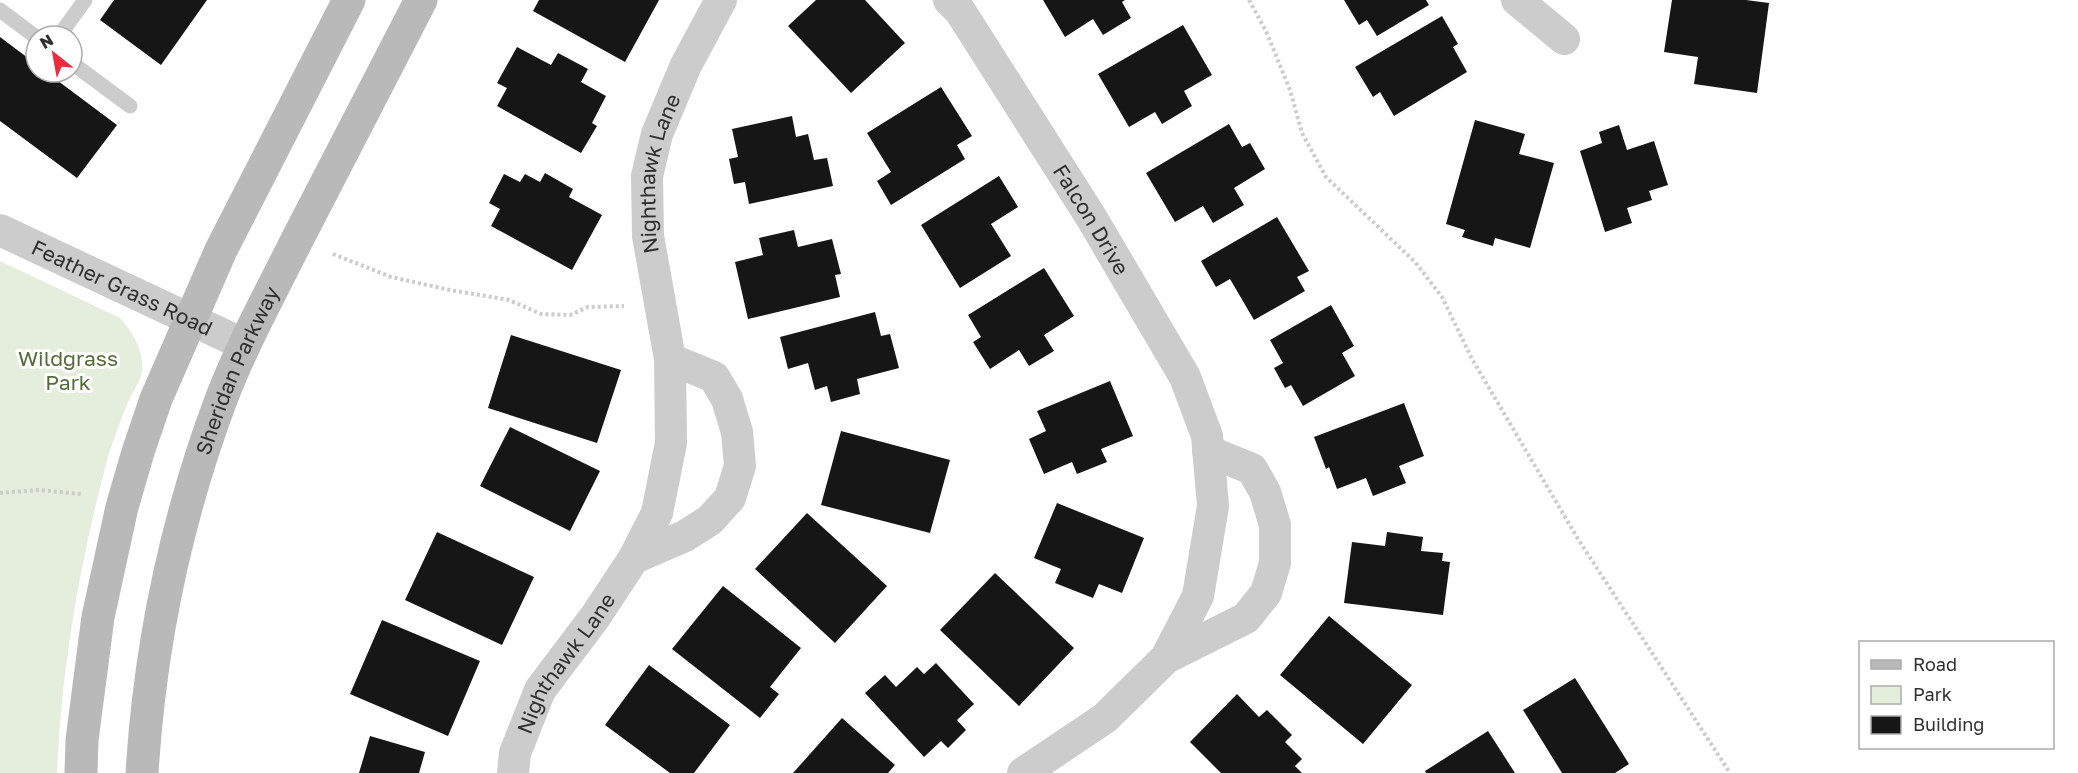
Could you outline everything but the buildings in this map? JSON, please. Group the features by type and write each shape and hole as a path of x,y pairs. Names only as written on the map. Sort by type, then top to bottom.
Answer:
{"main road":[{"path":"81,773 82,740 98,617 122,507 156,399 220,250 349,0"},
{"name":"Sheridan Parkway","path":"142,773 151,668 172,557 203,449 245,345 421,0"}],"street":[{"name":"Nighthawk Lane","path":"513,773 515,753 540,690 596,617 634,558 657,513 671,443 670,359 648,236 647,176 657,134 686,65 721,0"},
{"name":"Falcon Drive","path":"950,0 960,11 1091,217 1185,376 1207,436 1213,506 1198,596 1166,658"},
{"path":"1516,0 1564,39"},
{"name":"Feather Grass Road","path":"0,230 245,345"},
{"path":"634,558 685,536 710,520 730,498 740,466 737,432 726,399 714,377 670,359"},
{"name":"Falcon Drive","path":"1023,773 1105,718 1166,658 1246,618 1266,592 1275,563 1275,525 1265,492 1252,470 1208,451"}],"lane":[{"path":"68,24 85,0"},
{"path":"0,10 24,28"},
{"path":"84,72 130,105"}],"path":[{"path":"1249,0 1266,31 1286,80 1302,133 1326,177 1415,262 1442,297 1472,359 1578,539 1730,773"},
{"path":"333,254 391,278 509,300 541,314 570,315 588,307 624,306"},
{"path":"0,493 39,490 81,494"}],"green space":[{"name":"Wildgrass Park","path":"0,261 120,318 137,342 142,363 140,378 119,425 105,468 79,581 67,658 57,773 0,773"}]}
